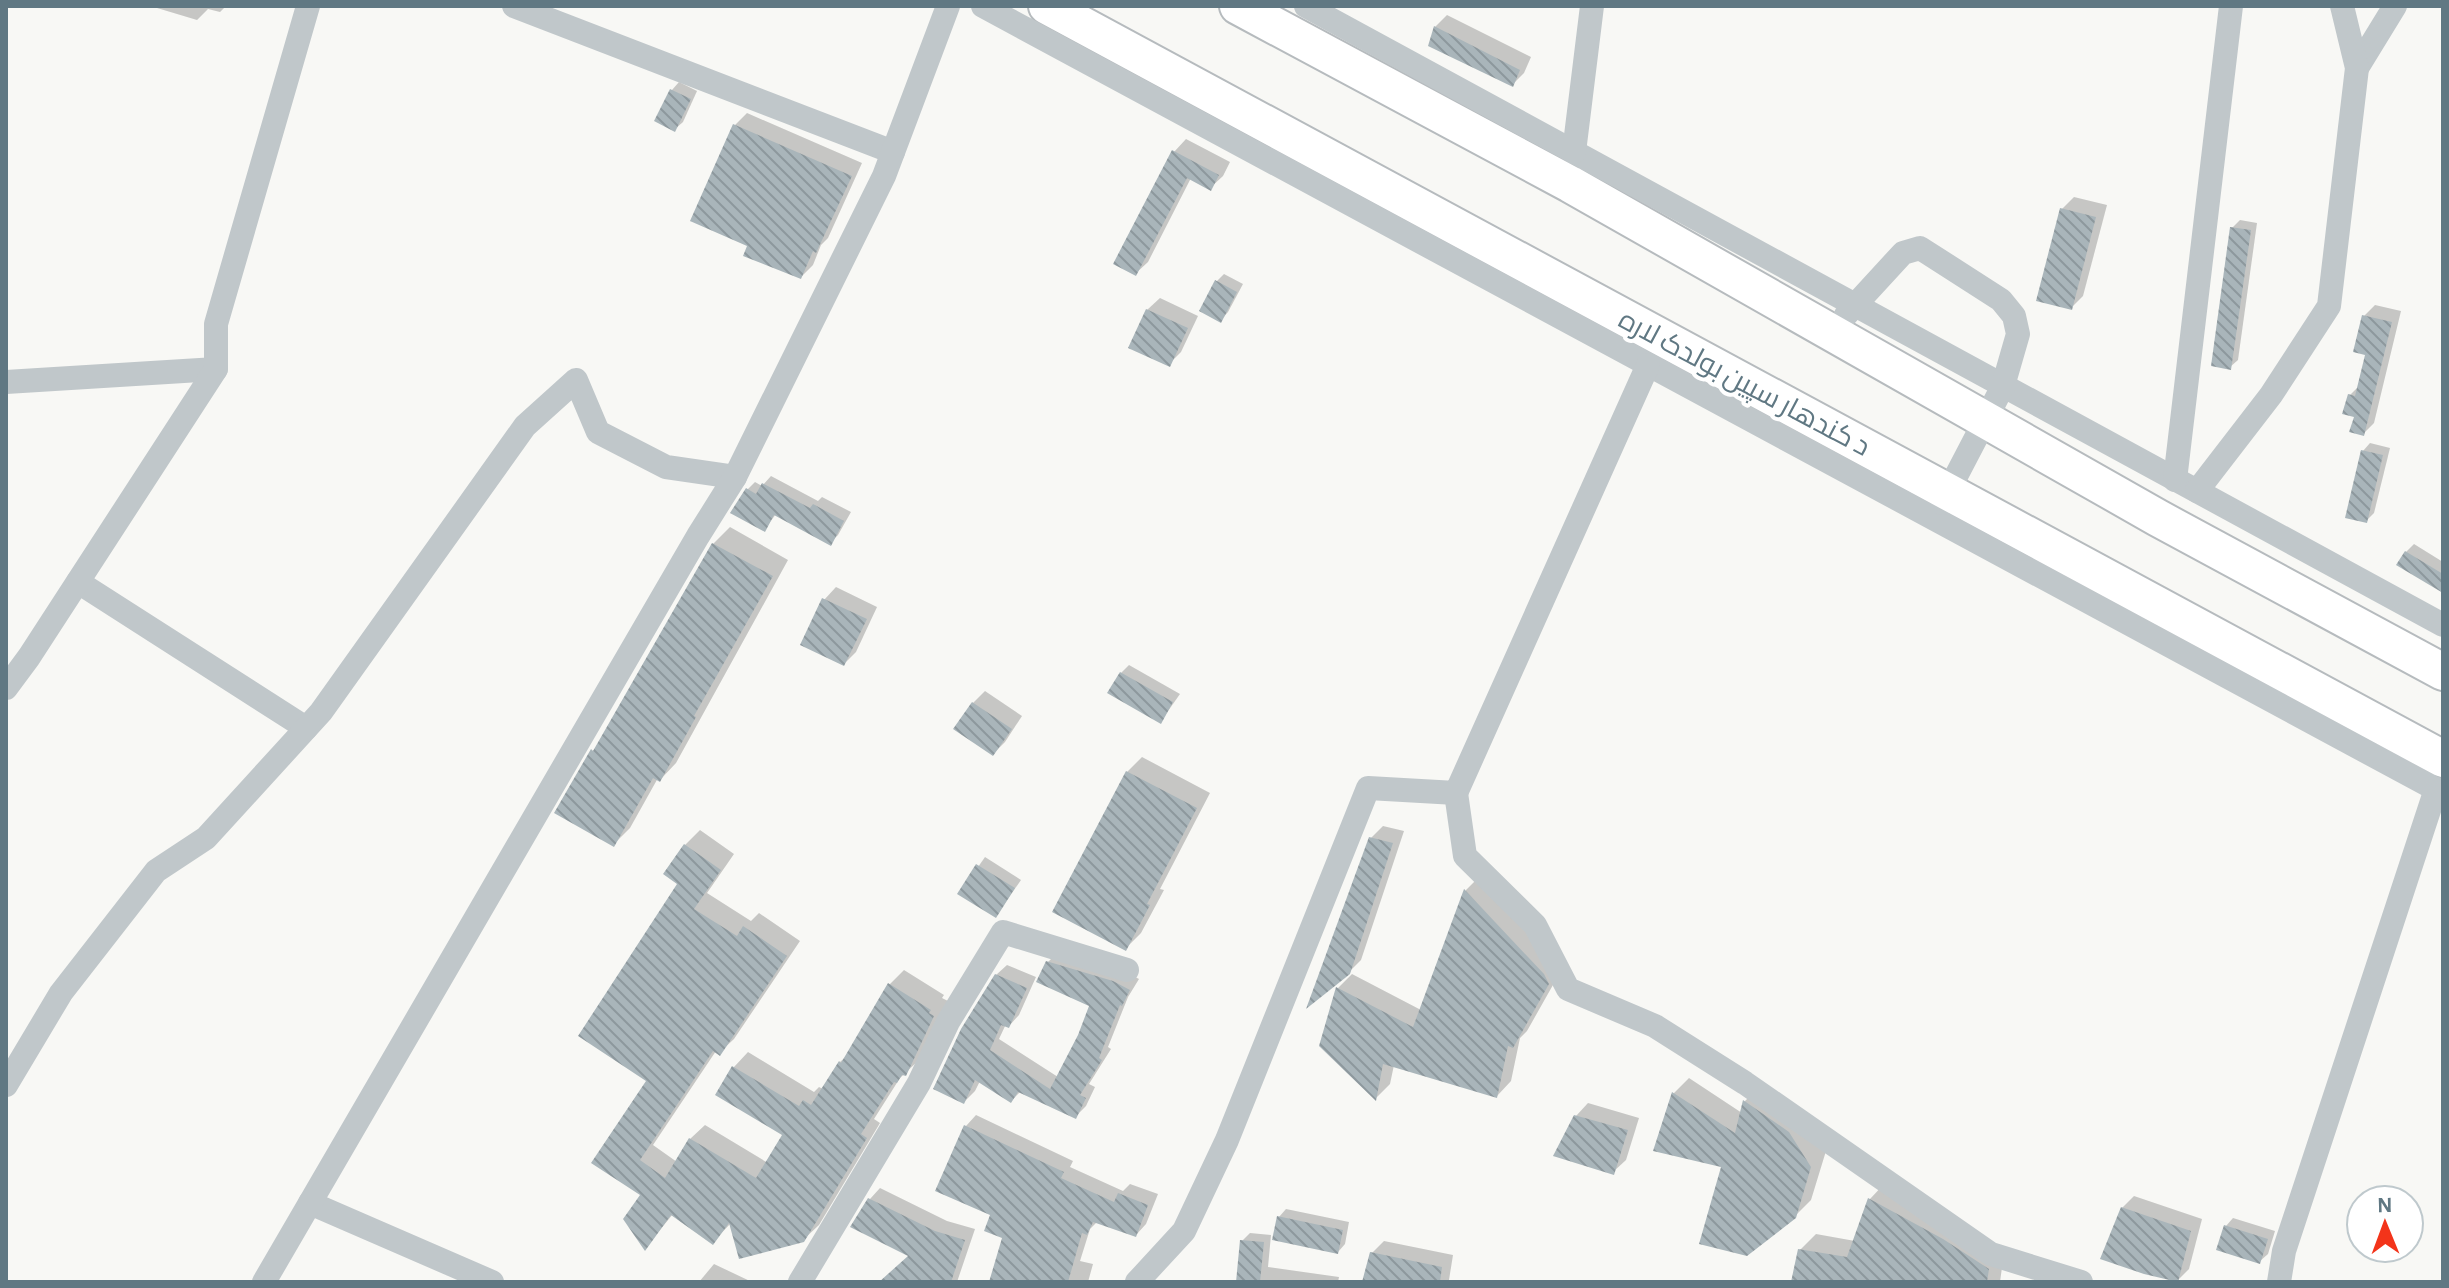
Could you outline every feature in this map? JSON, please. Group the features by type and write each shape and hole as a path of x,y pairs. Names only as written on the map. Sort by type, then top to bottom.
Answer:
{"highway":[{"name":"د کندهار سپین بولدک لاره","path":"1047,6 1941,506 2441,780"},
{"path":"1238,6 1570,184 2158,518 2443,672"}],"street":[{"path":"6,688 216,369 216,324 308,6"},
{"path":"514,6 893,152"},
{"path":"264,1282 735,477 877,190 948,6"},
{"path":"983,6 1648,365 1941,506 2003,386 2018,334 2014,316 2001,300 1920,248 1903,253 1831,332"},
{"path":"1306,6 2443,625"},
{"path":"1574,152 1592,6"},
{"path":"2186,485 2231,6"},
{"path":"2186,485 2271,395 2329,306 2357,68 2342,6"},
{"path":"2357,68 2395,6"},
{"path":"1648,365 1456,793 1465,856 1535,925 1568,989 1655,1026 1745,1083 2016,1272 2081,1282"},
{"path":"6,382 216,369"},
{"path":"6,1085 61,993 156,871 206,838 321,712 525,426 576,380 598,432 666,467 735,477"},
{"path":"78,582 306,728"},
{"path":"2279,1282 2284,1251 2441,780"},
{"path":"1137,1282 1184,1231 1221,1153 1368,788 1456,793"},
{"path":"800,1282 919,1083 948,1022 1003,932 1127,970"},
{"path":"310,1203 492,1282"}],"building":[{"path":"1434,26 1520,70 1513,87 1428,46"},
{"path":"670,89 691,99 675,132 654,121"},
{"path":"733,124 852,176 801,279 743,256 747,246 690,221"},
{"path":"1172,150 1219,175 1211,191 1187,178 1136,276 1113,264"},
{"path":"2060,208 2096,217 2072,310 2036,301"},
{"path":"2230,227 2251,230 2231,370 2211,366"},
{"path":"1215,280 1237,292 1221,323 1199,311"},
{"path":"1146,309 1188,328 1170,367 1128,348"},
{"path":"2362,315 2392,322 2364,436 2349,432 2354,417 2342,414 2348,394 2355,396 2365,355 2353,352"},
{"path":"2361,450 2383,455 2367,523 2345,518"},
{"path":"762,483 810,508 813,504 844,521 831,546 774,515 765,532 730,513 746,488 756,494"},
{"path":"712,543 773,576 660,782 653,778 614,847 554,813"},
{"path":"2405,551 2443,574 2443,593 2396,565"},
{"path":"822,598 867,619 844,666 800,645"},
{"path":"1120,672 1173,702 1161,724 1107,693"},
{"path":"972,702 1012,729 993,756 953,729"},
{"path":"1126,771 1197,808 1126,951 1052,912"},
{"path":"1369,837 1393,843 1350,974 1306,1009"},
{"path":"684,844 721,870 694,909 737,936 743,926 787,956 720,1056 713,1051 640,1160 665,1178 689,1138 756,1178 782,1135 715,1095 732,1066 799,1106 803,1100 811,1105 839,1061 841,1063 888,983 931,1010 929,1013 934,1016 906,1076 902,1075 897,1083 894,1082 861,1134 867,1138 804,1242 739,1259 729,1223 713,1245 671,1215 645,1251 623,1219 640,1195 591,1163 646,1081 578,1036 677,884 663,874"},
{"path":"976,864 1015,888 996,918 957,894"},
{"path":"1464,889 1544,974 1549,984 1513,1048 1508,1046 1497,1098 1383,1064 1376,1101 1319,1046 1336,987 1413,1027"},
{"path":"1046,961 1113,981 1130,990 1120,1005 1099,1058 1102,1060 1080,1095 1086,1098 1076,1119 1018,1092 1011,1103 975,1080 964,1104 933,1089 961,1029 995,974 1027,988 1009,1028 1001,1025 990,1050 1050,1089 1089,1006 1036,982"},
{"path":"1672,1092 1735,1133 1743,1100 1789,1132 1811,1167 1796,1218 1747,1256 1699,1244 1721,1167 1653,1151"},
{"path":"1574,1115 1628,1130 1614,1175 1553,1156"},
{"path":"964,1125 1064,1172 1061,1178 1114,1202 1118,1193 1148,1205 1136,1237 1093,1222 1087,1235 1082,1233 1068,1282 989,1282 1002,1238 984,1231 990,1215 935,1191"},
{"path":"868,1198 935,1231 965,1240 951,1282 879,1282 908,1256 850,1227"},
{"path":"1868,1198 1943,1239 1989,1269 1987,1282 1791,1282 1798,1249 1847,1257"},
{"path":"2121,1207 2191,1231 2178,1282 2100,1259"},
{"path":"1277,1216 1343,1230 1338,1254 1272,1240"},
{"path":"2224,1225 2268,1239 2260,1264 2216,1250"},
{"path":"1240,1240 1264,1242 1260,1282 1236,1282"},
{"path":"1370,1252 1442,1267 1440,1282 1362,1282"}]}
